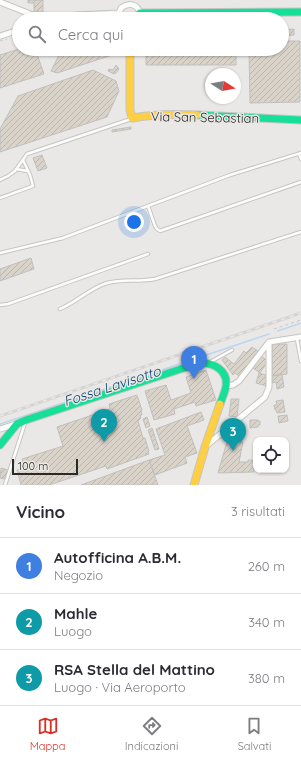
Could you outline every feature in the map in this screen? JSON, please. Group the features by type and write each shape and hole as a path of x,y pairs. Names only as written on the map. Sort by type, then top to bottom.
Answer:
{"street":[{"path":"0,2 25,12"},
{"path":"120,12 121,8 129,2 135,5 140,10 140,12"},
{"path":"289,12 301,12"},
{"path":"0,36 12,32"},
{"path":"130,56 130,110 132,118"},
{"name":"Via San Sebastian","path":"132,118 148,114 166,114 301,120"},
{"path":"226,386 234,385 239,381 269,342 299,338"},
{"path":"205,447 265,397 269,386 269,342"},
{"path":"0,429 178,369 200,362 209,362 218,366 221,370 226,386 205,447 194,485"},
{"path":"0,445 17,424"}],"lane":[{"name":"Via San Sebastian","path":"23,160 27,154 132,118"},
{"path":"0,253 63,238 230,175 300,153 301,159"},
{"path":"0,180 8,176 23,160 33,186 0,198"},
{"path":"16,169 28,172"},
{"path":"148,206 155,226 160,231 301,182"},
{"path":"60,309 71,305 98,287 108,283 155,279 301,232"},
{"path":"0,305 8,304 148,254"},
{"path":"299,338 301,362"},
{"path":"209,362 232,350"},
{"path":"5,485 26,420"}],"path":[{"path":"274,329 301,320"}],"building":[{"path":"28,0 43,0 43,12 34,12 34,3 28,3"},
{"path":"289,29 294,29 294,35 289,35"},
{"path":"289,41 300,41 300,102 250,103 249,56 289,56"},
{"path":"12,51 12,56 38,56 44,74 0,88 0,55"},
{"path":"58,56 109,56 57,73 51,71"},
{"path":"146,56 236,56 236,65 146,65"},
{"path":"116,65 119,69 116,73 114,74 108,71 109,69 113,70"},
{"path":"93,70 116,81 119,91 107,117 0,152 0,129 18,96"},
{"path":"131,127 131,129 112,132 112,130"},
{"path":"42,155 47,168 38,171 33,158"},
{"path":"31,258 34,269 0,281 0,269"},
{"path":"272,344 287,344 287,374 272,376"},
{"path":"252,347 258,351 239,376 235,373 233,375 222,360 225,357 234,364 244,351 246,353"},
{"path":"261,356 268,361 260,373 253,368"},
{"path":"206,370 216,400 196,406 195,402 174,409 175,414 154,420 145,391 166,385 171,400 191,393 186,377"},
{"path":"259,373 266,375 265,378 268,379 267,386 256,383"},
{"path":"282,374 284,387 277,389 276,382 272,383 272,376"},
{"path":"137,395 142,410 142,415 140,415 141,418 138,421 143,438 145,438 149,454 107,469 106,466 49,485 21,485 17,470 25,467 22,459 63,446 57,427 110,409 109,404"},
{"path":"231,399 239,399 237,417 229,416"},
{"path":"283,400 285,412 277,413 274,405 277,405 276,401"},
{"path":"201,412 204,420 187,426 197,453 185,457 187,463 155,475 149,460 165,455 156,429"},
{"path":"287,415 288,421 279,423 278,416"},
{"path":"147,417 150,426 146,428 143,419"},
{"path":"250,420 260,421 260,425 258,425 258,427 250,428"},
{"path":"152,428 159,449 155,450 148,430"},
{"path":"228,438 243,442 239,462 248,462 248,460 253,460 253,472 218,473"},
{"path":"149,460 158,485 81,485"},
{"path":"1,468 8,470 4,479 0,478"}],"waterway":[{"name":"Fossa Lavisotto","path":"278,331 301,323"},
{"name":"Fossa Lavisotto","path":"0,424 269,334"}],"railway":[{"path":"0,416 301,313"}],"traffic: fast":[{"path":"289,12 301,12"},
{"path":"197,115 301,120"},
{"path":"0,445 17,424 26,420 199,363 214,366 222,371 225,376 226,386 220,404"}],"traffic: slow":[{"path":"130,56 130,110 132,118 181,114 197,115"},
{"path":"194,485 220,404"}],"place":[{"name":"Autofficina A.B.M.","path":"194,379"},
{"name":"Mahle","path":"104,442"},
{"name":"RSA Stella del Mattino","path":"233,451"}]}
